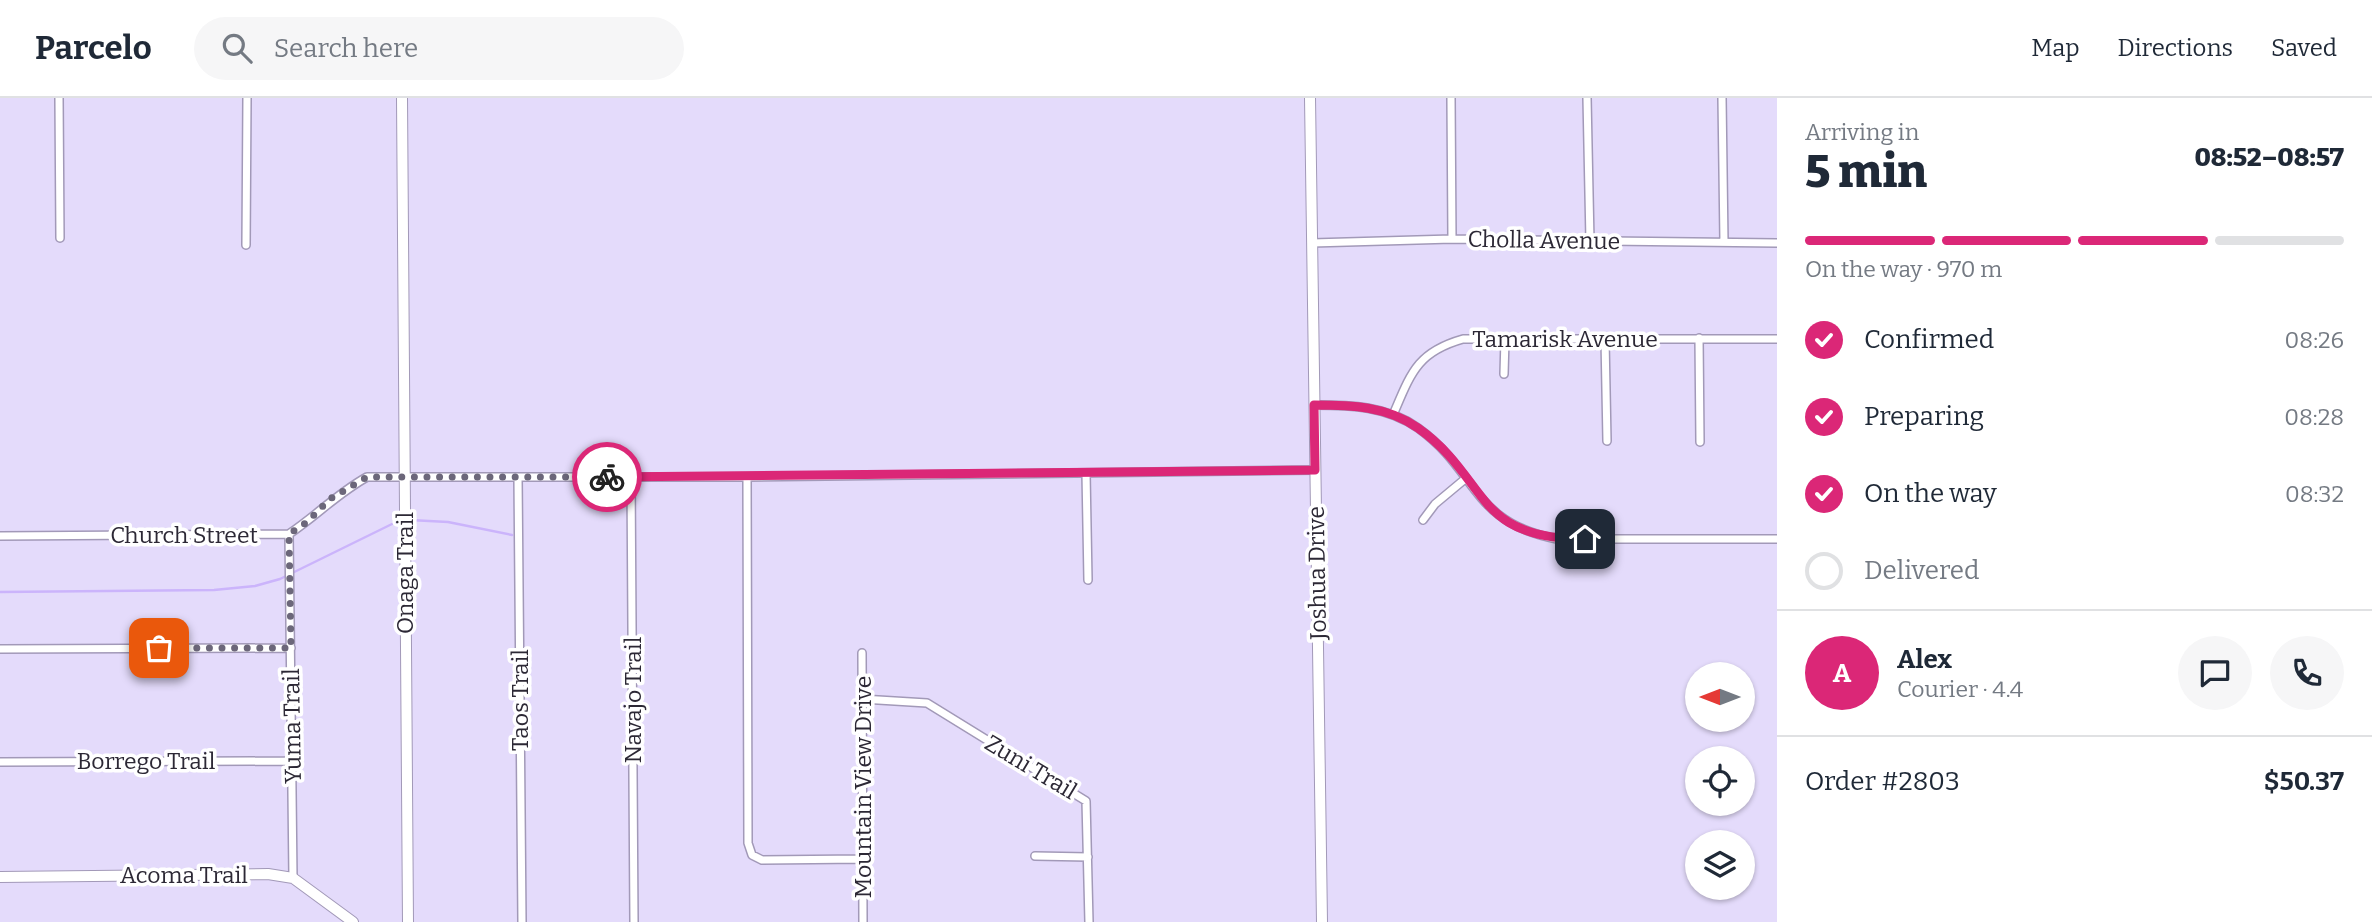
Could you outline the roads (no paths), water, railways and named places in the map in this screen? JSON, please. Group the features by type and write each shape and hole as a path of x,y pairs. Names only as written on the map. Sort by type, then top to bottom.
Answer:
{"street":[{"path":"59,98 60,238"},
{"path":"246,245 247,98"},
{"name":"Onaga Trail","path":"402,98 408,922"},
{"name":"Joshua Drive","path":"1310,98 1322,922"},
{"path":"1451,98 1452,239"},
{"path":"1587,98 1590,241"},
{"path":"1722,98 1724,242"},
{"name":"Cholla Avenue","path":"1312,243 1452,239 1777,243"},
{"path":"1699,338 1700,442"},
{"name":"Tamarisk Avenue","path":"1393,415 1410,375 1423,357 1439,346 1463,339 1777,339"},
{"path":"1504,374 1505,339"},
{"path":"1605,339 1607,441"},
{"path":"1314,405 1366,407 1393,415 1416,427 1434,441 1489,509 1509,524 1531,534 1557,539 1777,539"},
{"name":"Church Street","path":"0,536 289,534 307,522 330,499 367,477 747,477 1315,470"},
{"path":"1086,473 1088,580"},
{"name":"Taos Trail","path":"518,477 522,922"},
{"name":"Navajo Trail","path":"631,477 634,922"},
{"path":"747,477 748,843 752,855 762,860 863,859"},
{"path":"1423,520 1435,504 1465,478"},
{"name":"Yuma Trail","path":"289,534 293,877"},
{"path":"0,649 291,648"},
{"name":"Mountain View Drive","path":"862,653 863,922"},
{"name":"Zuni Trail","path":"862,699 927,704 1086,801 1089,922"},
{"name":"Borrego Trail","path":"0,762 292,761"},
{"path":"1035,856 1088,857"},
{"name":"Acoma Trail","path":"0,877 268,874 293,877"},
{"path":"293,877 353,922"}],"waterway":[{"path":"410,520 448,522 512,535"},
{"path":"0,592 214,590 255,586 280,579 392,524"}]}
